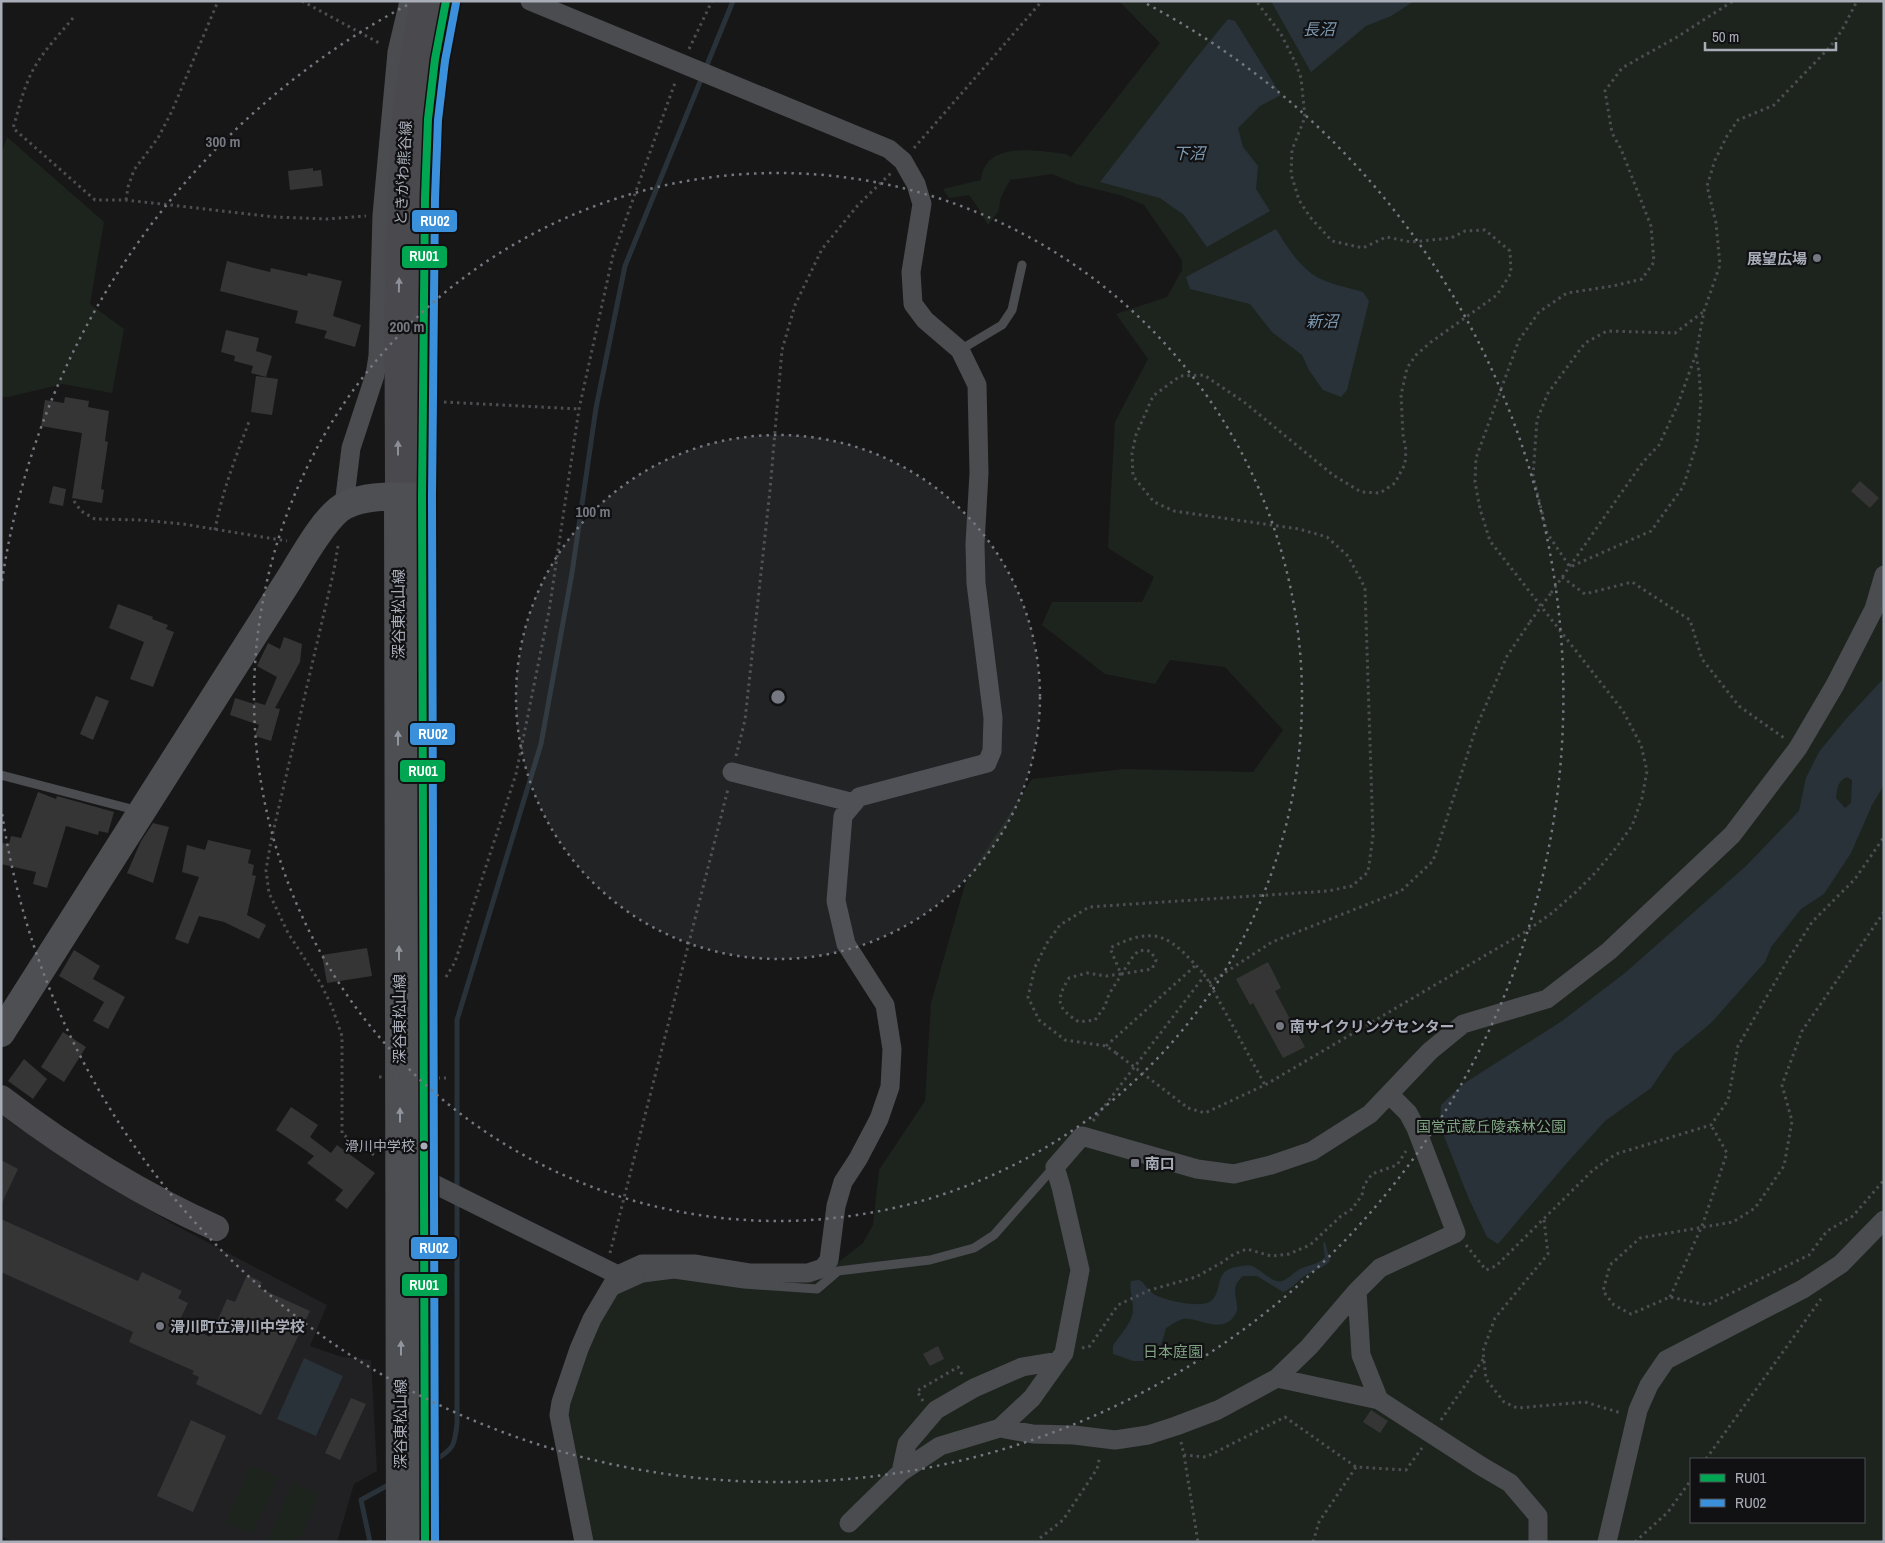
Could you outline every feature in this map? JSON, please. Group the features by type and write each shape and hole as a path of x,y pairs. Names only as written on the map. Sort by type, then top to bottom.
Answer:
{"main road":[{"name":"ときがわ熊谷線","path":"410,496 401,200 405,120 413,54 423,1"},
{"name":"ときがわ熊谷線","path":"410,496 427,139 435,59 446,1"},
{"path":"1,1033 308,549 331,517 344,505 358,500 376,497 410,496"},
{"name":"深谷東松山線","path":"400,1542 400,1466 412,1173 410,496"},
{"path":"1,1098 46,1132 134,1188 216,1228"},
{"name":"深谷東松山線","path":"412,1173 426,1452 426,1542"}],"street":[{"path":"344,505 351,448 375,375 378,356 382,215 397,52 409,1"},
{"path":"412,1173 612,1272 642,1264 694,1264 749,1273 808,1273 823,1268 830,1260 836,1206 843,1182 858,1159 879,1119 890,1087 892,1049 885,1006 846,944 836,901 842,816 859,796 987,763 992,751 993,718 976,583 977,385 960,350 925,320 913,304 911,272 922,204 916,184 903,161 889,149 530,1"},
{"path":"849,1523 900,1472 940,1446 1000,1428 1032,1398 1061,1357 1080,1270 1061,1187 1054,1167 1082,1136 1196,1169 1234,1174 1272,1165 1312,1151 1370,1114 1430,1051 1463,1024 1547,999 1609,951 1732,835 1798,748 1858,643 1874,610 1884,575"},
{"path":"732,772 854,803"},
{"path":"1000,1428 1033,1434 1074,1435 1115,1440 1140,1436 1176,1426 1218,1410 1276,1378 1309,1347 1357,1291 1380,1268 1456,1233 1408,1113 1389,1094"},
{"path":"1607,1542 1636,1418 1648,1385 1666,1360 1803,1290 1841,1264 1884,1220"},
{"path":"584,1542 559,1416 561,1402 579,1349 592,1319 606,1294 612,1272"},
{"path":"1357,1291 1361,1355 1379,1400"},
{"path":"900,1472 907,1444 936,1410 974,1388 1022,1367 1061,1357"},
{"path":"1276,1378 1379,1400 1510,1483 1538,1516 1538,1542"}],"lane":[{"path":"960,350 1002,325 1012,310 1022,264"},
{"path":"1,775 142,812"},
{"path":"606,1294 643,1278 674,1274 744,1284 817,1289 838,1271 930,1260 974,1248 994,1235 1054,1167"}],"path":[{"path":"126,200 134,170 158,138 172,111 218,1"},
{"path":"302,1 397,52"},
{"path":"446,978 456,962 516,774 549,611 579,409 613,256 682,63 712,1"},
{"path":"612,1272 745,720 770,490 782,350 794,305 822,248 858,205 903,161 1042,1"},
{"path":"1256,1 1281,34 1296,64 1300,78 1305,118 1292,150 1291,174 1299,200 1310,217 1332,241 1363,248 1386,237 1411,242 1451,238 1465,231 1485,230 1510,250 1511,273 1497,295 1431,342 1416,355 1406,368 1401,395 1403,435 1406,450 1405,464 1395,483 1380,493 1361,492 1334,475 1244,402 1204,375 1180,376 1153,396 1136,435 1132,453 1133,476 1154,502 1174,511 1299,529 1327,538 1348,556 1365,588 1372,836 1368,872 1352,886 1328,891 1089,907 1060,925 1035,967 1028,998 1038,1020 1065,1040 1106,1046 1188,1108 1205,1113 1265,1085 1525,932 1545,918 1596,872 1632,826 1642,798 1647,771 1641,745 1623,711 1490,541 1480,509 1476,482 1476,458 1519,340 1540,312 1567,292 1613,286 1642,279 1654,262 1651,226 1621,149 1612,133 1605,91 1622,68 1677,37 1733,1"},
{"path":"1209,983 1272,942 1401,891 1433,861 1476,728 1506,656 1643,462 1659,445 1678,404 1696,354 1704,311 1720,265 1716,223 1707,186 1719,152 1738,120 1774,104 1830,47 1842,30 1857,1"},
{"path":"73,18 32,71 13,128 95,200 126,200 275,217 327,219 382,215"},
{"path":"1570,567 1547,533 1533,476 1536,420 1548,393 1585,342 1607,331 1675,333 1704,311"},
{"path":"1570,567 1651,530 1683,487 1697,443 1701,400 1696,354"},
{"path":"436,401 579,409"},
{"path":"215,530 219,508 250,419"},
{"path":"74,501 82,511 95,520 141,520 183,524 286,541 308,549"},
{"path":"338,542 334,570 270,841 266,870 269,894 288,933 321,984 332,1007 342,1036 342,1134 383,1162 412,1173"},
{"path":"1562,578 1586,594 1632,582 1690,620 1702,659 1739,706 1798,748"},
{"path":"1456,1233 1486,1270 1496,1266 1593,1170 1616,1154 1711,1125 1728,1100 1738,1046 1788,960 1812,922 1855,880 1884,837"},
{"path":"1884,912 1802,1031 1782,1085 1792,1121 1784,1166 1755,1208 1732,1222 1640,1238 1610,1265 1603,1290 1614,1305 1631,1314 1670,1297 1706,1305 1809,1255 1827,1231 1853,1216 1884,1180"},
{"path":"1121,974 1110,948 1146,935 1167,939 1179,947 1205,975 1265,1085"},
{"path":"1121,974 1109,994 1105,1006 1095,1020 1079,1022 1065,1013 1059,1002 1060,991 1069,978 1087,973 1106,976 1121,974 1152,969 1156,960 1151,952 1146,950 1138,952 1121,974"},
{"path":"1106,1046 1196,965"},
{"path":"1082,1136 1205,975"},
{"path":"379,1077 446,1078"},
{"path":"1670,1297 1702,1226 1727,1153 1711,1125"},
{"path":"1061,1357 1090,1346 1118,1305 1131,1298 1150,1290 1196,1278 1234,1254 1247,1249 1271,1256 1289,1254 1310,1245 1341,1216 1352,1209 1362,1195 1364,1185 1372,1174 1397,1165 1418,1134"},
{"path":"1544,1219 1548,1254 1495,1318 1483,1351 1486,1379 1504,1402 1517,1408 1585,1402 1636,1418"},
{"path":"1707,1458 1825,1293"},
{"path":"1184,1455 1206,1457 1285,1417 1356,1467 1406,1470 1484,1358"},
{"path":"1176,1426 1184,1455 1198,1542"},
{"path":"1040,1538 1063,1520 1098,1469 1103,1438"},
{"path":"1314,1542 1319,1522 1356,1467"},
{"path":"1635,1542 1668,1512 1690,1481"}],"shaded area":[{"name":"滑川町立滑川中学校","path":"1,1113 57,1152 171,1223 327,1305 310,1346 342,1357 371,1360 377,1471 354,1484 337,1542 13,1542 1,1536"}],"green space":[{"name":"国営武蔵丘陵森林公園","path":"1119,1 1884,1 1884,1542 591,1542 564,1422 579,1370 605,1313 622,1283 646,1270 830,1274 840,1261 863,1243 873,1225 879,1170 925,1101 931,1003 966,881 1032,779 1124,769 1253,772 1283,730 1225,667 1170,660 1155,684 1105,674 1042,625 1052,602 1142,602 1154,577 1108,548 1115,422 1148,359 1116,314 1167,297 1182,270 1182,260 1144,205 1123,196 1076,184 1052,174 1010,180 1001,197 998,212 988,225 969,195 949,198 943,189 981,180 985,167 992,159 1002,153 1028,150 1066,154 1071,157 1160,43"},
{"path":"7,137 104,222 90,304 124,329 112,393 63,384 1,397 1,155"},
{"path":"251,1465 278,1478 252,1534 226,1522"},
{"path":"293,1483 319,1495 298,1542 270,1542 267,1540"}],"water":[{"name":"長沼","path":"1271,1 1414,1 1391,16 1366,26 1311,72"},
{"name":"下沼","path":"1228,19 1235,21 1281,95 1260,106 1238,128 1243,147 1258,166 1256,189 1270,211 1207,247 1184,215 1160,198 1100,182"},
{"name":"新沼","path":"1276,229 1296,259 1312,274 1330,283 1363,292 1369,301 1347,390 1341,397 1323,390 1309,370 1302,355 1272,332 1250,304 1190,289 1186,277"},
{"path":"1884,678 1884,785 1872,805 1851,853 1824,894 1801,909 1771,947 1765,962 1712,1022 1674,1054 1651,1088 1605,1121 1498,1244 1487,1237 1469,1199 1440,1126 1441,1105 1463,1084 1562,1021 1625,973 1746,866 1799,811 1806,778 1819,752","holes":["1847,777 1852,780 1851,803 1845,808 1836,798 1838,788 1844,778"]},
{"path":"1325,1242 1330,1261 1309,1273 1283,1292 1257,1276 1243,1276 1235,1289 1237,1312 1229,1321 1216,1325 1189,1319 1179,1320 1166,1328 1160,1349 1143,1361 1133,1361 1113,1354 1113,1346 1132,1315 1131,1281 1139,1280 1157,1296 1181,1303 1206,1303 1215,1297 1221,1277 1229,1269 1252,1266 1275,1280 1282,1281 1299,1269 1323,1259 1325,1257 1323,1243"},
{"path":"304,1358 343,1376 316,1436 277,1419"}],"building":[{"path":"313,168 313,171 321,170 323,186 290,190 288,171"},
{"path":"227,261 270,272 271,268 307,276 308,273 342,281 333,316 361,325 355,347 324,338 327,331 295,323 298,311 220,291"},
{"path":"226,330 259,338 256,351 272,356 266,377 251,373 253,366 234,361 235,356 221,352"},
{"path":"256,376 278,379 272,415 251,412"},
{"path":"65,397 89,401 88,407 109,411 105,441 108,442 101,489 104,490 102,503 72,498 82,433 41,426 45,400 64,403"},
{"path":"1860,481 1879,498 1870,508 1851,491"},
{"path":"53,486 66,489 63,506 49,503"},
{"path":"118,604 153,617 152,619 168,625 166,629 174,632 153,687 130,679 144,642 109,628"},
{"path":"284,637 302,644 300,662 275,708 280,709 271,741 255,736 259,725 230,715 235,698 254,704 255,702 265,705 277,677 257,666 268,643 280,649"},
{"path":"96,696 109,701 93,740 80,734"},
{"path":"38,792 56,799 57,796 114,812 108,833 99,831 98,835 66,826 47,888 33,884 36,872 1,864 1,843 9,844 11,836 21,838"},
{"path":"153,823 169,827 153,883 127,873 141,841"},
{"path":"208,840 251,850 248,863 254,865 252,875 256,876 247,915 266,925 259,939 224,922 199,916 188,944 175,939 199,877 182,872 187,845 205,850"},
{"path":"367,948 372,976 327,983 322,955"},
{"path":"74,950 100,966 93,979 125,997 108,1029 93,1021 104,1002 59,976"},
{"name":"南サイクリングセンター","path":"1268,962 1281,988 1275,991 1305,1047 1283,1058 1253,1003 1250,1005 1236,979"},
{"path":"63,1032 86,1047 64,1082 41,1067"},
{"path":"24,1059 47,1079 33,1099 8,1081"},
{"path":"291,1107 318,1125 310,1137 331,1153 337,1145 375,1173 347,1209 335,1200 343,1190 307,1163 314,1156 276,1130"},
{"path":"1,1160 18,1169 1,1205"},
{"path":"1,1219 138,1281 142,1272 182,1291 178,1298 188,1303 179,1322 210,1337 227,1299 235,1302 247,1275 262,1282 259,1288 310,1311 261,1415 196,1384 199,1377 192,1374 194,1371 129,1342 133,1332 1,1272"},
{"path":"938,1346 944,1359 930,1366 923,1354"},
{"path":"351,1398 366,1404 340,1460 325,1453"},
{"path":"1371,1410 1388,1421 1380,1433 1363,1422"},
{"path":"191,1420 226,1436 193,1512 157,1496"}],"waterway":[{"path":"457,1190 457,1020 541,744 572,573 596,408 625,266 733,1"},
{"path":"433,1461 445,1454 452,1446 457,1423 457,1201"},
{"path":"370,1542 361,1500 390,1484"}],"transit line":[{"name":"RU01","path":"425,1542 422,496 425,198 428,119 435,59 446,1"},
{"name":"RU02","path":"435,1542 432,496 435,198 438,120 445,61 456,3"}],"place":[{"name":"展望広場","path":"1817,258"},
{"name":"南サイクリングセンター","path":"1280,1026"},
{"name":"滑川中学校","path":"424,1146"},
{"name":"南口","path":"1135,1163"},
{"name":"滑川町立滑川中学校","path":"160,1326"}],"park label":[{"name":"日本庭園","path":"1173,1351"}]}
